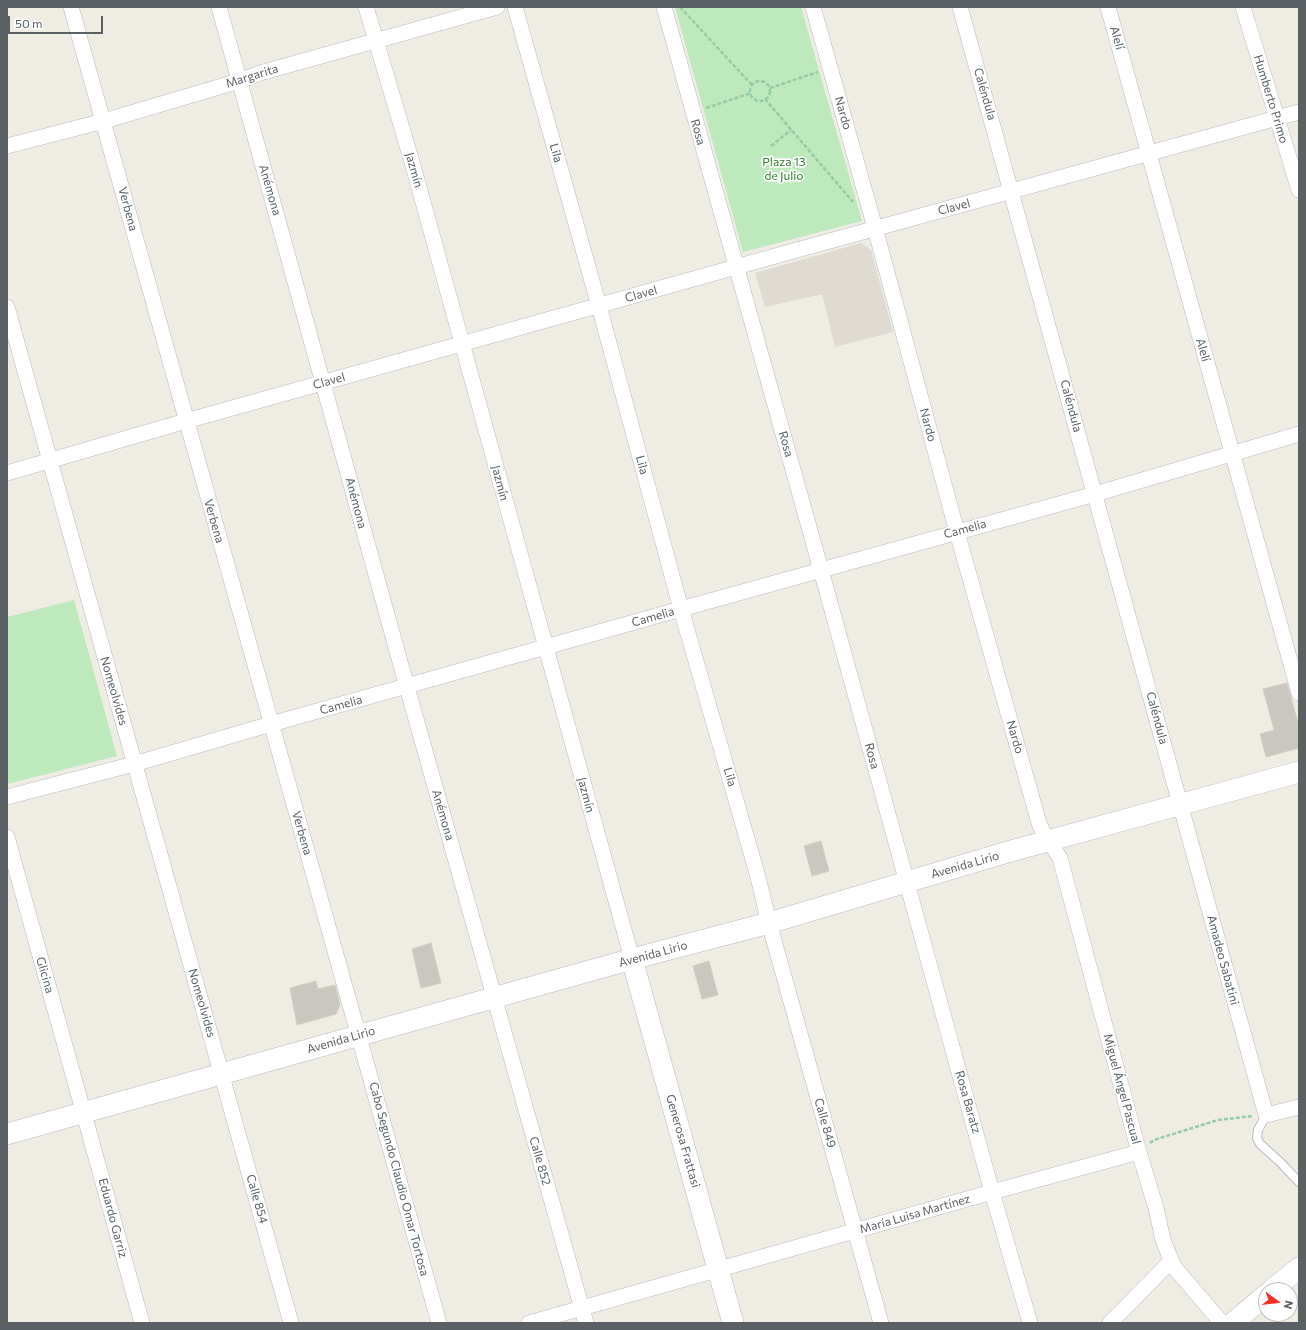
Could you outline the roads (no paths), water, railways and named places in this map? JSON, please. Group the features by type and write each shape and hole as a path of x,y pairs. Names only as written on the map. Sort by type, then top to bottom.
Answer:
{"main road":[{"name":"Avenida Lirio","path":"7,1134 632,959 769,923 1049,841 1299,772"},
{"name":"Generosa Frattasi","path":"632,959 733,1323"},
{"path":"1282,1282 1299,1268"},
{"path":"1233,1323 1258,1302"}],"street":[{"name":"Verbena","path":"72,7 186,421 359,1035"},
{"name":"Anémona","path":"219,7 407,687 495,998"},
{"name":"Jazmín","path":"366,7 375,42 412,162 632,959"},
{"name":"Margarita","path":"7,146 104,121 260,73 497,7"},
{"name":"Lila","path":"515,7 758,877 769,923"},
{"name":"Rosa","path":"664,7 821,570 906,882"},
{"name":"Nardo","path":"813,7 875,228 957,532 1039,823 1049,841"},
{"name":"Caléndula","path":"960,7 1181,805"},
{"name":"Alelí","path":"1108,7 1299,693"},
{"name":"Humberto Primo","path":"1243,7 1299,190"},
{"name":"Clavel","path":"7,473 186,421 875,228 1012,192 1299,112"},
{"name":"Nomeolvides","path":"7,307 222,1074"},
{"name":"Camelia","path":"7,797 134,764 545,647 1095,494 1299,434"},
{"name":"Amadeo Sabatini","path":"1181,805 1266,1115"},
{"name":"Glicina","path":"7,837 84,1113"},
{"name":"Miguel Ángel Pascual","path":"1049,841 1058,855 1062,865 1139,1152 1156,1208 1163,1240 1174,1266 1222,1323"},
{"name":"Rosa Baratz","path":"906,882 1030,1323"},
{"name":"Calle 849","path":"769,923 881,1323"},
{"name":"Calle 852","path":"495,998 586,1323"},
{"name":"Cabo Segundo Claudio Omar Tortosa","path":"359,1035 439,1323"},
{"name":"Calle 854","path":"222,1074 291,1323"},
{"path":"1266,1115 1299,1107"},
{"name":"Eduardo Garriz","path":"84,1113 142,1323"},
{"name":"María Luisa Martínez","path":"529,1323 856,1230 1139,1152"},
{"path":"1110,1323 1172,1261"}],"lane":[{"path":"1266,1115 1258,1130 1257,1138 1260,1144 1299,1182"}],"park label":[{"name":"Plaza 13 de Julio","path":"784,169"}]}
